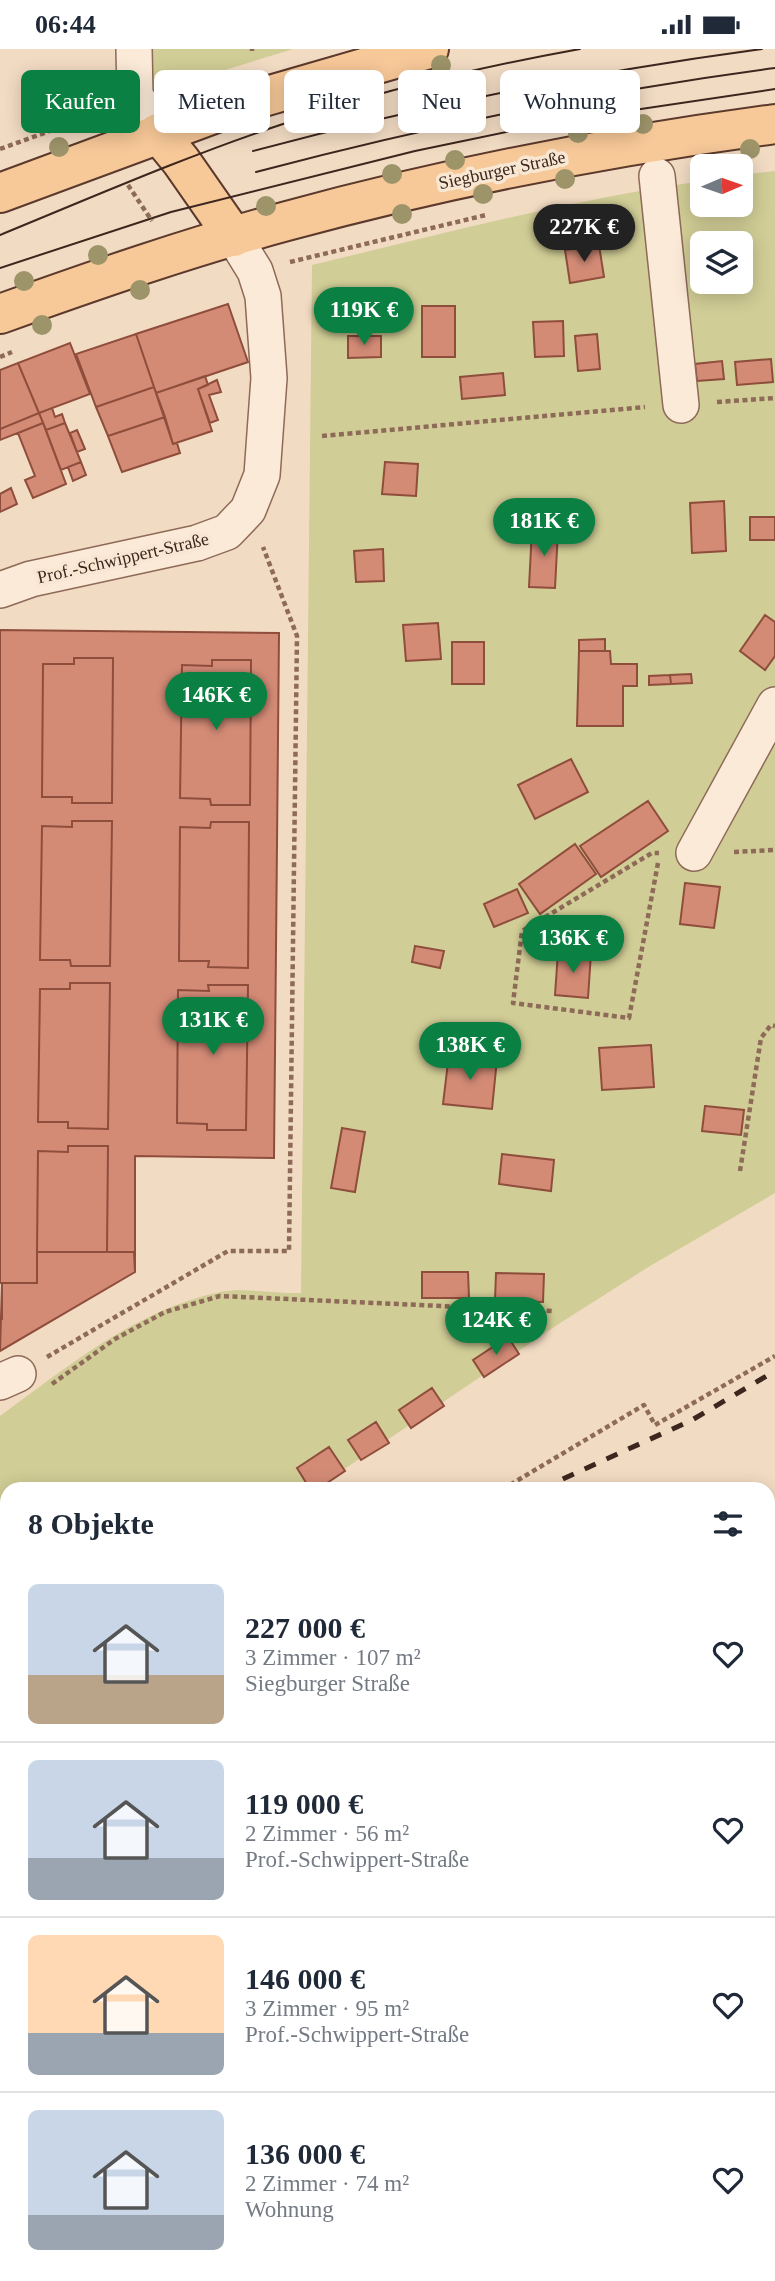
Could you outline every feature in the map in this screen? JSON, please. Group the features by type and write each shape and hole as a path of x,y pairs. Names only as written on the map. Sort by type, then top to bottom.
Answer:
{"main road":[{"path":"270,95 429,49"},
{"name":"Siegburger Straße","path":"0,314 110,274 299,218 512,167 614,148 775,124"},
{"path":"0,193 158,133 234,237"}],"street":[{"path":"134,49 135,95 154,126"},
{"path":"657,176 681,405"},
{"name":"Prof.-Schwippert-Straße","path":"0,590 31,579 197,543 227,532 248,510 262,475 269,377 263,296 255,271 234,237"},
{"path":"677,853 775,705"}],"path":[{"path":"288,263 491,213"},
{"path":"322,436 555,414 775,398"},
{"path":"20,1382 229,1251 289,1251 298,635 248,510"},
{"path":"652,853 677,853 629,1018 513,1003 522,931 652,853"},
{"path":"740,1171 761,1038 771,1025 775,1025"},
{"path":"20,1382 115,1339 165,1312 220,1296 552,1311"},
{"path":"515,1482 644,1405 655,1425 775,1356"}],"shaded area":[{"path":"151,49 293,49 225,70 154,70 154,83"},
{"path":"775,171 775,1193 650,1266 557,1325 325,1482 0,1482 0,1416 104,1342 159,1312 220,1292 249,1290 301,1293 312,265 555,208 690,183 690,217 753,217 753,174"}],"building":[{"path":"599,245 604,277 570,283 565,250"},
{"path":"228,304 248,362 156,393 136,334"},
{"path":"422,306 455,306 455,357 422,357"},
{"path":"563,321 564,356 535,357 533,322"},
{"path":"136,334 154,387 96,407 76,354"},
{"path":"597,334 600,369 578,371 575,336"},
{"path":"348,336 381,336 381,357 348,358"},
{"path":"70,343 90,394 39,413 18,363"},
{"path":"771,359 773,382 737,385 735,362"},
{"path":"722,361 724,379 697,381 695,364"},
{"path":"18,363 39,413 0,429 0,370"},
{"path":"503,373 505,395 462,399 460,377"},
{"path":"205,376 208,385 198,389 212,431 173,444 156,393"},
{"path":"217,380 221,392 209,395 218,420 210,423 198,389"},
{"path":"154,387 165,417 108,436 96,407"},
{"path":"52,408 55,417 62,414 65,423 46,430 39,413"},
{"path":"39,413 43,423 0,440 0,429"},
{"path":"165,417 173,444 177,443 180,453 122,472 108,436"},
{"path":"43,423 66,484 33,498 25,480 35,476 18,433"},
{"path":"65,423 81,462 61,470 46,430"},
{"path":"77,430 85,449 77,452 70,433"},
{"path":"81,462 86,475 73,481 68,467"},
{"path":"385,462 418,464 416,496 382,494"},
{"path":"11,488 17,504 0,512 0,494"},
{"path":"724,501 726,551 692,553 690,503"},
{"path":"750,517 775,517 775,540 750,540"},
{"path":"532,529 558,530 555,588 529,587"},
{"path":"383,549 384,581 356,582 354,551"},
{"path":"765,615 775,622 775,656 765,670 740,651"},
{"path":"438,623 441,659 406,661 403,625"},
{"path":"0,630 279,633 274,1158 135,1156 135,1272 0,1351 2,1283"},
{"path":"605,639 605,651 579,651 579,640"},
{"path":"452,642 484,642 484,684 452,684"},
{"path":"579,651 610,651 611,664 637,664 637,686 623,686 623,726 577,726"},
{"path":"74,658 113,658 112,803 72,803 72,797 42,797 43,664 74,664"},
{"path":"212,660 251,660 250,805 211,805 210,799 180,798 182,665 212,666"},
{"path":"691,674 692,683 671,684 670,675"},
{"path":"670,675 671,684 649,685 649,676"},
{"path":"571,759 588,792 535,819 518,785"},
{"path":"648,801 668,831 601,877 580,846"},
{"path":"72,821 112,821 110,966 71,966 70,960 40,960 42,826 72,827"},
{"path":"211,822 249,822 248,968 208,967 209,961 179,961 180,827 210,828"},
{"path":"575,844 596,874 540,914 519,884"},
{"path":"685,883 720,887 714,928 680,924"},
{"path":"517,889 528,913 494,927 484,904"},
{"path":"415,946 444,951 440,968 412,962"},
{"path":"558,952 591,953 588,998 555,995"},
{"path":"70,983 110,983 108,1129 68,1128 68,1122 38,1122 40,989 70,989"},
{"path":"208,985 248,985 246,1130 207,1130 207,1124 177,1123 178,990 209,991"},
{"path":"651,1045 654,1087 602,1090 599,1048"},
{"path":"449,1054 497,1059 492,1109 443,1104"},
{"path":"705,1106 744,1110 741,1135 702,1131"},
{"path":"342,1128 365,1132 355,1192 331,1188"},
{"path":"68,1146 108,1146 107,1252 37,1252 38,1151 68,1152"},
{"path":"502,1154 554,1160 551,1191 499,1184"},
{"path":"37,1252 134,1252 135,1272 0,1351 2,1283 37,1283"},
{"path":"422,1272 468,1272 469,1298 422,1298"},
{"path":"496,1273 544,1274 543,1302 495,1300"},
{"path":"508,1337 519,1354 484,1377 473,1360"},
{"path":"432,1388 444,1406 411,1428 399,1410"},
{"path":"376,1422 389,1443 361,1460 348,1440"},
{"path":"329,1447 345,1471 328,1482 306,1482 297,1468"}],"tram line":[{"path":"0,235 178,162 322,111 432,80 580,49"},
{"path":"253,151 379,119 506,92 634,68 762,49"},
{"path":"256,172 384,140 514,112 775,68"},
{"path":"0,268 171,212 415,151 560,121 775,89"}],"railway":[{"path":"556,1482 692,1420 775,1371"}]}
